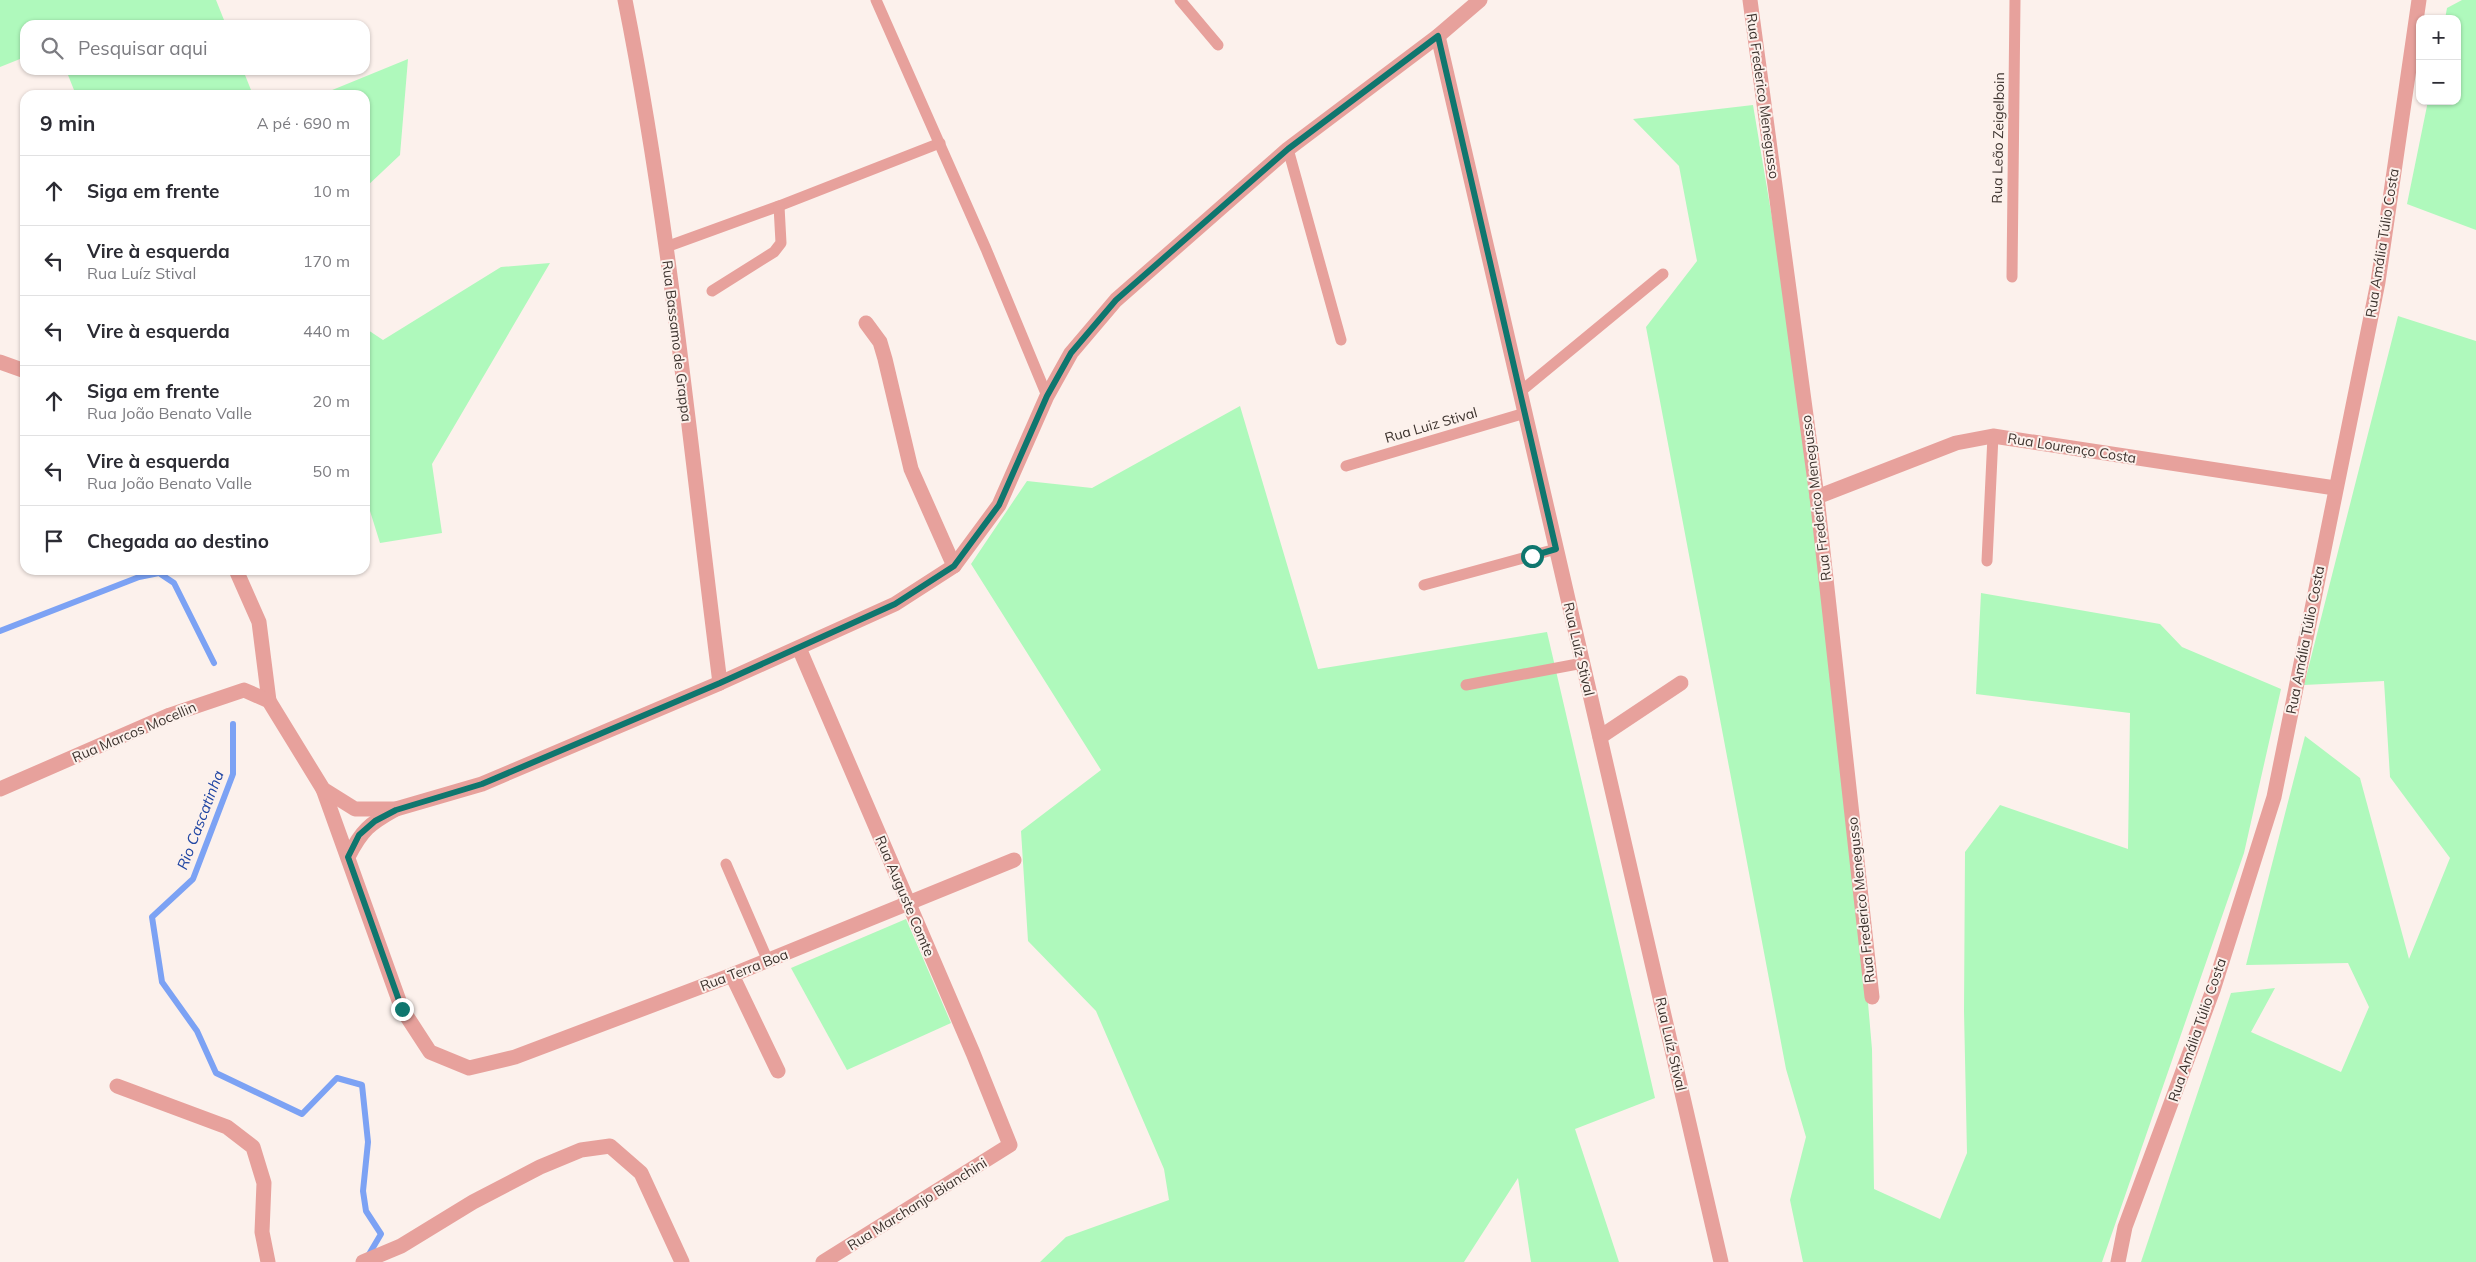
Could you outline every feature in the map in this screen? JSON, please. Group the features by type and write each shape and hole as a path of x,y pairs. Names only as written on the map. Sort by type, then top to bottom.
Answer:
{"street":[{"name":"Rua Bassamo de Grappa","path":"625,0 643,91 666,246 720,683"},
{"path":"348,857 359,835 375,821 396,810 482,784 720,683 895,604 954,566 999,505 1047,396 1071,353 1116,300 1288,149 1438,36 1480,0"},
{"name":"Rua Frederico Menegusso","path":"1750,0 1817,497 1872,997"},
{"name":"Rua Amália Túlio Costa","path":"2118,1262 2125,1227 2213,990 2274,797 2378,282 2420,0"},
{"name":"Rua Luíz Stival","path":"1438,36 1722,1262"},
{"path":"866,324 880,342 911,469 954,566"},
{"path":"0,362 20,369"},
{"name":"Rua Lourenço Costa","path":"1817,497 1956,444 1993,436 2335,488"},
{"path":"238,575 259,622 269,701 323,788 348,857"},
{"name":"Rua Auguste Comte","path":"798,648 1010,1146"},
{"path":"1600,737 1681,683"},
{"name":"Rua Marcos Mocellin","path":"0,789 170,715 216,699 244,690 269,701"},
{"path":"323,788 355,809 396,810"},
{"name":"Rua Terra Boa","path":"348,857 402,1009 430,1052 470,1068 515,1056 732,975 1014,860"},
{"path":"732,975 778,1071"},
{"path":"117,1086 227,1127 254,1147 264,1183 262,1232 268,1262"},
{"path":"363,1262 388,1257 401,1246 474,1202 540,1167 581,1150 610,1146 641,1173 682,1262"},
{"name":"Rua Marchanjo Bianchini","path":"823,1262 1010,1146"}],"lane":[{"path":"876,0 940,143 1047,396"},
{"path":"1180,0 1218,45"},
{"name":"Rua Leão Zeigelboin","path":"2012,277 2015,0"},
{"path":"666,246 779,206 940,143"},
{"path":"1288,149 1341,340"},
{"path":"712,291 774,252 781,243 779,206"},
{"path":"1520,392 1662,274"},
{"name":"Rua Luiz Stival","path":"1346,466 1525,413"},
{"path":"1987,562 1993,436"},
{"path":"1424,585 1556,549"},
{"path":"1466,685 1583,663"},
{"path":"726,864 768,960"}],"green space":[{"path":"0,0 216,0 224,20 20,20 20,59 0,67"},
{"path":"2462,0 2476,0 2476,230 2407,204 2427,105 2461,105 2461,15 2446,15 2447,8"},
{"path":"408,59 400,155 370,183 370,90 332,90"},
{"path":"68,75 245,75 251,90 74,90"},
{"path":"1753,105 1784,289 1858,888 1872,1049 1874,1189 1940,1219 1967,1153 1964,1011 1965,852 2000,805 2128,849 2130,713 1976,694 1981,593 2160,624 2182,647 2281,689 2244,853 2102,1262 1803,1262 1790,1200 1806,1137 1786,1069 1646,327 1697,261 1679,166 1633,119"},
{"path":"550,263 432,464 442,533 380,543 370,511 370,331 383,340 501,267"},
{"path":"2398,316 2476,341 2476,1262 2141,1262 2231,993 2275,988 2251,1032 2341,1072 2369,1007 2348,963 2246,965 2305,736 2360,778 2409,959 2450,858 2390,777 2384,681 2304,685"},
{"path":"1240,406 1318,669 1547,632 1655,1098 1575,1129 1619,1262 1531,1262 1518,1178 1464,1262 1040,1262 1066,1237 1169,1200 1164,1169 1096,1011 1028,941 1021,831 1101,770 971,564 1027,481 1092,488"},
{"path":"906,919 951,1023 847,1070 791,968"}],"waterway":[{"name":"Rio Cascatinha","path":"0,631 139,577 149,575"},
{"name":"Rio Cascatinha","path":"162,575 174,583 214,663"},
{"name":"Rio Cascatinha","path":"233,724 233,774 193,879 152,917 162,982 197,1031 216,1073 302,1114 337,1078 362,1085 368,1142 363,1191 366,1211 381,1234 368,1256"}],"route":[{"path":"402,1009 348,857 359,835 375,821 396,810 482,784 603,731 720,683 895,604 954,566 999,505 1047,396 1071,353 1116,300 1288,149 1438,36 1556,549 1532,556"}]}
